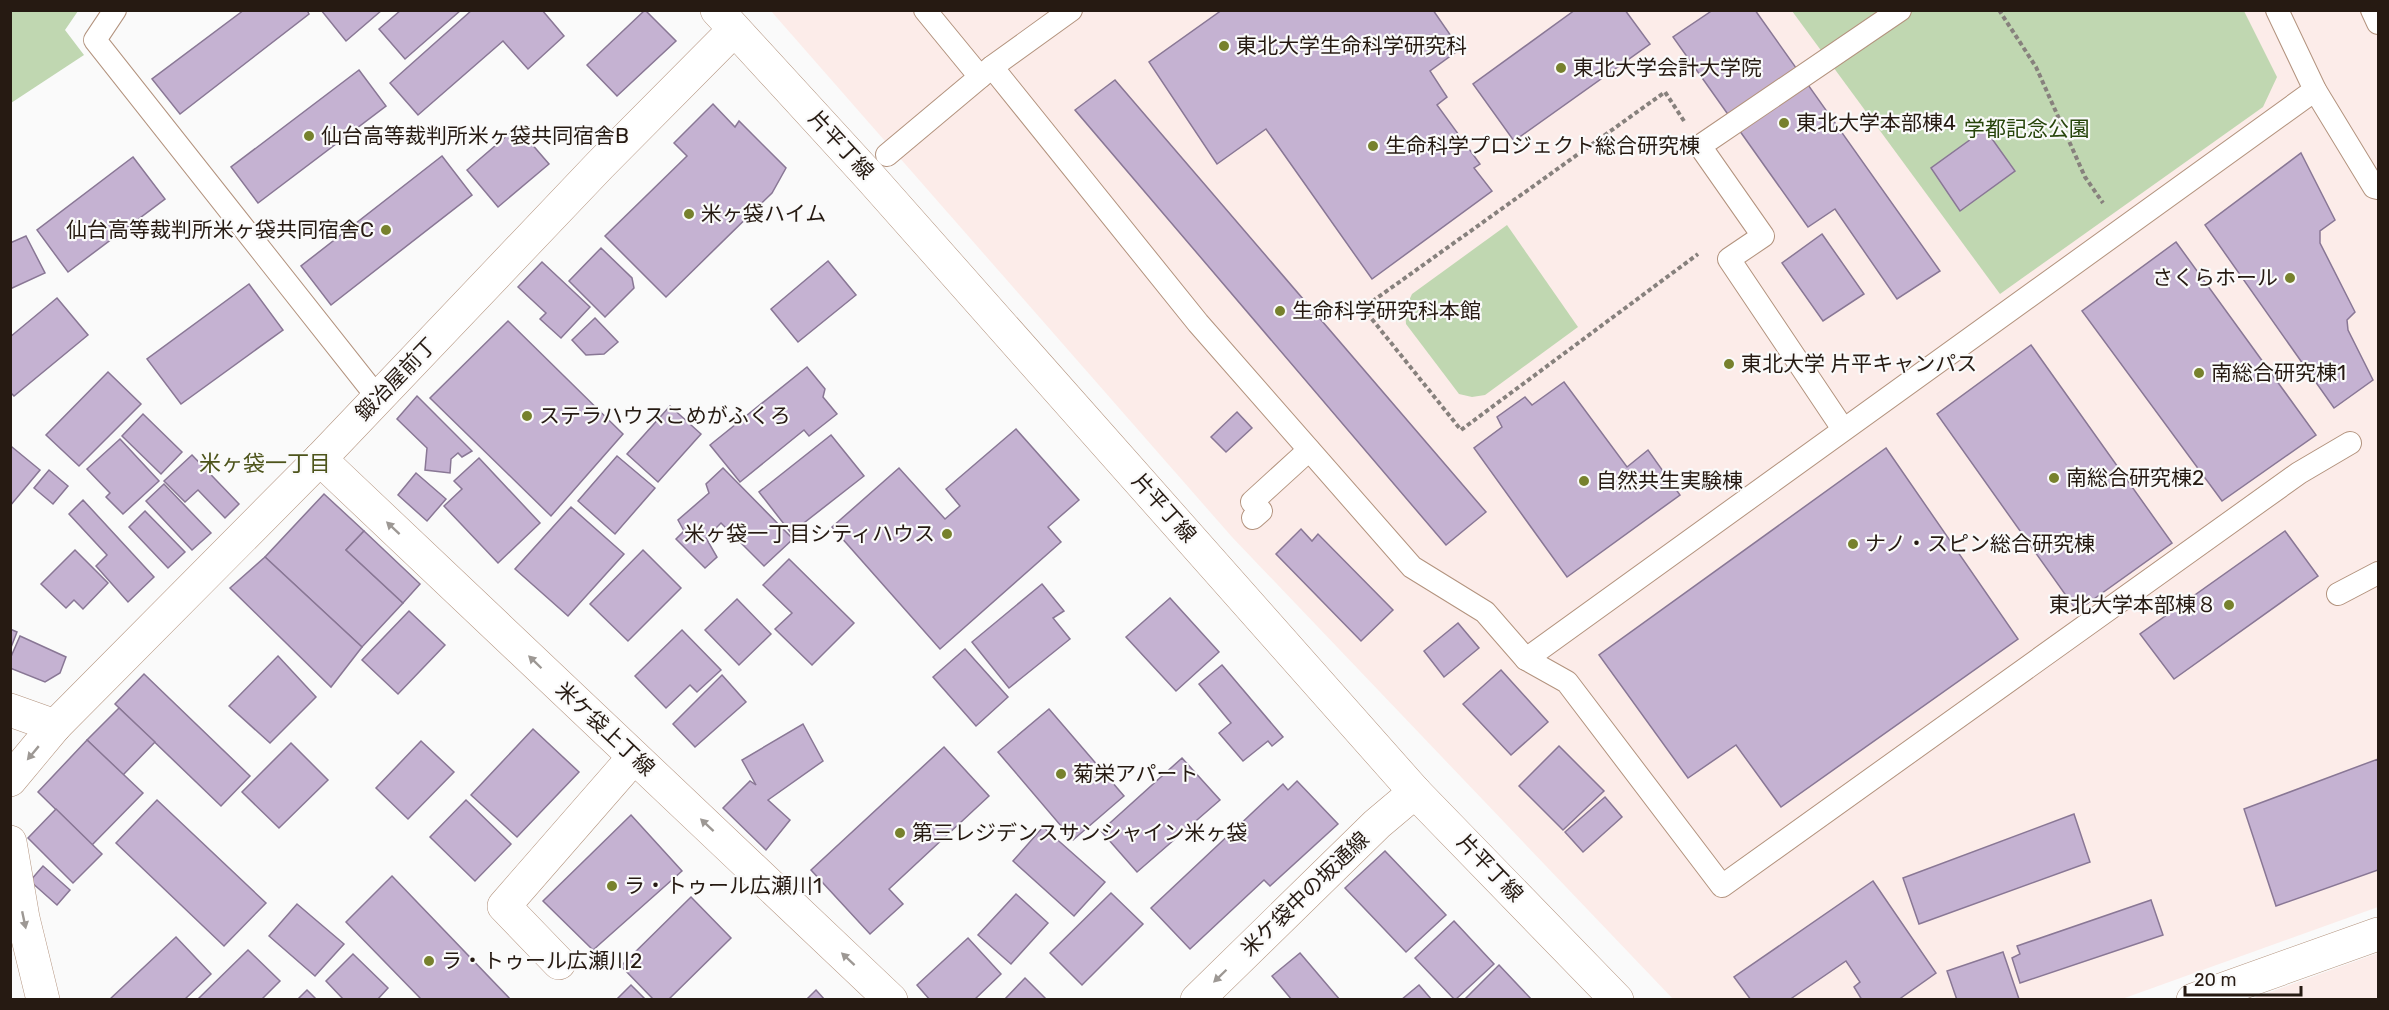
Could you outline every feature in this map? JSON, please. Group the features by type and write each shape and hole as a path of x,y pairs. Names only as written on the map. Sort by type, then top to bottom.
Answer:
{"street":[{"name":"鍛冶屋前丁","path":"10,780 55,726 320,459 600,165 725,20"},
{"name":"片平丁線","path":"725,20 870,177 1415,792 1617,999"},
{"name":"米ケ袋上丁線","path":"320,459 891,999"},
{"path":"10,710 55,726"},
{"path":"560,963 504,906 634,757"},
{"name":"米ケ袋中の坂通線","path":"1197,999 1377,824 1415,792"},
{"path":"10,842 23,918 43,999"},
{"path":"2193,999 2379,934"}],"lane":[{"path":"114,10 95,40 378,398"},
{"path":"925,10 986,72 1198,323 1412,567 1485,612 1526,659 1567,682 1722,886 2300,473 2350,443"},
{"path":"887,155 986,72 1071,10"},
{"path":"1843,429 1729,259 1763,236 1700,146 1900,10"},
{"path":"2277,10 2315,90 2374,187 2379,188"},
{"path":"2372,10 2379,23"},
{"path":"1526,659 2315,90"},
{"path":"1253,518 1261,511 1252,502 1309,450"},
{"path":"2338,594 2379,573"}],"path":[{"path":"1999,10 2036,67 2085,177 2121,228"},
{"path":"1700,146 1665,92 1364,308 1461,430 1702,252"}],"shaded area":[{"name":"東北大学 片平キャンパス","path":"771,11 2378,11 2378,907 2122,999 1673,999 1232,537"},
{"path":"2378,953 2378,999 2251,999"}],"green space":[{"path":"11,10 78,11 65,30 84,55 11,103"},
{"name":"学都記念公園","path":"1792,11 2244,11 2277,77 2263,107 2000,294"},
{"path":"1507,225 1578,327 1485,395 1472,397 1459,394 1406,324 1405,309 1412,294"}],"building":[{"path":"244,10 307,10 309,14 180,114 152,79"},
{"path":"321,10 382,10 346,41"},
{"path":"401,10 461,10 405,59 379,29"},
{"path":"472,10 542,10 564,36 528,69 503,41 418,115 390,83"},
{"path":"645,10 676,41 617,96 587,65"},
{"name":"生命科学プロジェクト総合研究棟","path":"1222,10 1433,10 1460,49 1430,71 1447,97 1437,105 1480,164 1474,168 1492,191 1372,279 1266,129 1217,164 1149,62"},
{"path":"1575,10 1625,10 1650,44 1514,141 1473,84"},
{"name":"東北大学本部棟4","path":"1713,10 1755,10 1940,271 1897,299 1835,209 1808,227 1673,37"},
{"name":"仙台高等裁判所米ヶ袋共同宿舎B","path":"359,70 386,106 258,203 231,167"},
{"name":"生命科学研究科本館","path":"1115,80 1486,512 1446,545 1075,110"},
{"name":"米ヶ袋ハイム","path":"713,104 735,127 739,121 786,168 772,193 666,297 605,236 687,156 674,143"},
{"path":"517,127 549,164 498,207 467,170"},
{"path":"1985,129 2015,171 1960,211 1931,168"},
{"name":"さくらホール","path":"2301,153 2335,220 2320,231 2320,243 2355,312 2347,320 2348,330 2373,380 2334,408 2205,225"},
{"name":"仙台高等裁判所米ヶ袋共同宿舎C","path":"442,156 472,195 331,305 301,266"},
{"path":"133,157 165,199 68,272 37,230"},
{"path":"1822,234 1864,294 1823,321 1782,263"},
{"path":"26,236 45,273 10,289 10,243"},
{"name":"南総合研究棟1","path":"2176,242 2316,435 2222,501 2082,311"},
{"path":"601,248 632,278 634,288 605,317 569,281"},
{"path":"828,261 856,295 798,342 771,309"},
{"path":"542,262 590,307 561,338 540,319 546,313 518,287"},
{"path":"249,284 283,330 181,404 147,359"},
{"path":"57,298 88,335 14,396 10,392 10,337"},
{"path":"595,318 618,342 604,354 586,355 572,340"},
{"name":"ステラハウスこめがふくろ","path":"508,321 623,434 551,516 430,398"},
{"name":"南総合研究棟2","path":"2031,345 2172,543 2077,611 1937,414"},
{"path":"807,367 825,389 823,397 837,414 809,436 804,430 740,482 710,445"},
{"path":"108,372 141,404 79,466 46,435"},
{"name":"自然共生実験棟","path":"1564,382 1627,467 1648,450 1680,495 1567,577 1474,448 1502,427 1497,417 1525,397 1532,405"},
{"path":"417,396 472,451 462,457 458,453 451,459 450,473 425,470 427,448 397,419"},
{"path":"670,406 701,434 658,482 627,454"},
{"path":"1237,412 1252,428 1226,452 1211,437"},
{"path":"143,414 182,452 161,474 122,436"},
{"name":"米ヶ袋一丁目シティハウス","path":"1016,429 1079,500 1048,527 1061,542 940,649 832,527 899,468 945,519 960,506 946,489"},
{"path":"831,435 864,476 791,533 759,492"},
{"path":"120,439 159,481 123,514 106,497 110,493 87,469"},
{"path":"12,447 40,470 10,506 10,449"},
{"name":"ナノ・スピン総合研究棟","path":"1886,448 2018,639 1781,807 1736,745 1688,778 1599,655"},
{"path":"192,455 239,504 225,518 198,490 185,502 164,481"},
{"path":"617,456 655,488 615,534 578,501"},
{"path":"479,458 540,523 498,563 444,506 462,489 454,481"},
{"path":"723,468 793,539 764,566 721,523 706,538 717,557 705,568 676,539 684,531 678,520 709,493 706,484"},
{"path":"49,470 68,486 53,504 34,488"},
{"path":"416,473 446,499 427,521 398,495"},
{"path":"164,484 211,533 192,550 146,501"},
{"path":"324,494 364,531 346,550 403,603 362,647 265,557"},
{"path":"83,500 154,577 128,602 96,566 107,555 69,514"},
{"path":"571,507 624,554 568,616 515,569"},
{"path":"145,511 185,552 168,568 129,527"},
{"path":"1301,529 1312,541 1318,534 1393,610 1361,641 1276,554"},
{"path":"364,531 420,584 403,603 346,550"},
{"name":"東北大学本部棟８","path":"2285,531 2318,576 2174,679 2140,634"},
{"path":"75,550 108,583 83,609 74,600 66,608 41,584"},
{"path":"643,550 681,588 628,641 590,604"},
{"path":"265,557 362,647 331,687 230,588"},
{"path":"789,559 854,623 812,665 775,629 792,613 763,585"},
{"path":"1042,584 1064,611 1053,618 1070,639 1009,688 972,642"},
{"path":"1170,598 1219,652 1176,691 1126,637"},
{"path":"737,599 771,634 739,665 705,630"},
{"path":"409,611 445,645 398,694 362,660"},
{"path":"1458,623 1479,648 1444,677 1424,651"},
{"path":"10,629 17,632 10,650"},
{"path":"682,630 721,670 697,692 690,685 666,708 635,676"},
{"path":"20,636 66,657 60,673 45,682 10,668 10,659"},
{"path":"965,649 1008,697 976,726 933,677"},
{"path":"278,656 316,697 270,743 229,706"},
{"path":"1222,665 1283,737 1272,746 1268,741 1243,761 1219,733 1231,723 1199,684"},
{"path":"1501,670 1548,722 1511,755 1463,704"},
{"path":"144,674 250,776 221,806 115,704"},
{"path":"722,675 746,702 695,747 673,724"},
{"path":"119,708 155,742 123,775 87,740"},
{"name":"菊栄アパート","path":"1049,709 1124,796 1073,840 998,752"},
{"path":"803,724 823,761 768,800 790,820 766,850 723,808 750,781 756,785 742,760"},
{"path":"533,729 579,772 517,837 471,795"},
{"path":"87,740 143,793 92,845 38,792"},
{"path":"421,741 454,772 408,819 376,788"},
{"path":"291,743 328,780 279,828 242,792"},
{"path":"1559,746 1604,791 1563,830 1519,786"},
{"name":"第三レジデンスサンシャイン米ヶ袋","path":"944,747 989,796 889,889 903,904 870,934 811,870"},
{"path":"1182,758 1220,800 1137,872 1101,831"},
{"path":"2378,759 2378,870 2276,906 2244,809"},
{"path":"1297,781 1338,824 1270,886 1264,880 1190,949 1151,908 1283,784 1288,790"},
{"path":"1605,797 1622,817 1583,852 1565,832"},
{"path":"157,800 266,903 224,946 116,843"},
{"path":"466,800 511,844 475,881 430,837"},
{"path":"56,809 102,854 73,883 28,838"},
{"path":"2074,814 2090,862 1919,924 1903,878"},
{"name":"ラ・トゥール広瀬川1","path":"631,815 682,871 593,950 543,901"},
{"path":"1043,827 1105,882 1074,916 1013,861"},
{"path":"1385,851 1446,915 1406,952 1345,888"},
{"path":"43,866 70,890 57,905 30,881"},
{"name":"ラ・トゥール広瀬川2","path":"392,876 511,1000 422,1000 346,922"},
{"path":"1873,881 1936,973 1898,1000 1862,1000 1854,987 1860,982 1846,961 1789,1000 1751,1000 1734,977"},
{"path":"1111,893 1143,924 1082,985 1050,953"},
{"path":"1016,894 1048,923 1011,964 978,935"},
{"path":"691,897 731,938 668,1000 654,1000 621,966"},
{"path":"2151,900 2163,935 2020,983 2012,958 2020,954 2017,946"},
{"path":"297,904 344,944 315,976 269,936"},
{"path":"1454,921 1494,964 1455,1000 1415,958"},
{"path":"176,937 211,974 184,1000 109,1000"},
{"path":"968,938 1001,974 974,1000 930,1000 917,985"},
{"path":"248,950 280,981 261,1000 197,1000"},
{"path":"2003,952 2019,999 1957,1000 1947,971"},
{"path":"1300,953 1340,1000 1292,1000 1272,976"},
{"path":"353,954 388,988 377,1000 344,1000 326,981"},
{"path":"1499,965 1532,1000 1464,1000"},
{"path":"1025,978 1047,1000 1004,1000"},
{"path":"631,985 646,1000 616,1000"},
{"path":"1419,985 1432,1000 1401,1000"},
{"path":"307,990 317,1000 297,1000"},
{"path":"816,990 825,1000 806,1000"}],"place":[{"name":"東北大学生命科学研究科","path":"1224,46"},
{"name":"東北大学会計大学院","path":"1561,68"},
{"name":"東北大学本部棟4","path":"1784,123"},
{"name":"仙台高等裁判所米ヶ袋共同宿舎B","path":"309,136"},
{"name":"生命科学プロジェクト総合研究棟","path":"1373,146"},
{"name":"米ヶ袋ハイム","path":"689,214"},
{"name":"仙台高等裁判所米ヶ袋共同宿舎C","path":"386,230"},
{"name":"さくらホール","path":"2290,278"},
{"name":"生命科学研究科本館","path":"1280,311"},
{"name":"東北大学 片平キャンパス","path":"1729,364"},
{"name":"南総合研究棟1","path":"2199,373"},
{"name":"ステラハウスこめがふくろ","path":"527,416"},
{"name":"南総合研究棟2","path":"2054,478"},
{"name":"自然共生実験棟","path":"1584,481"},
{"name":"米ヶ袋一丁目シティハウス","path":"947,534"},
{"name":"ナノ・スピン総合研究棟","path":"1853,544"},
{"name":"東北大学本部棟８","path":"2229,605"},
{"name":"菊栄アパート","path":"1061,774"},
{"name":"第三レジデンスサンシャイン米ヶ袋","path":"900,833"},
{"name":"ラ・トゥール広瀬川1","path":"612,886"},
{"name":"ラ・トゥール広瀬川2","path":"429,961"}],"district":[{"name":"米ヶ袋一丁目","path":"265,463"}]}
